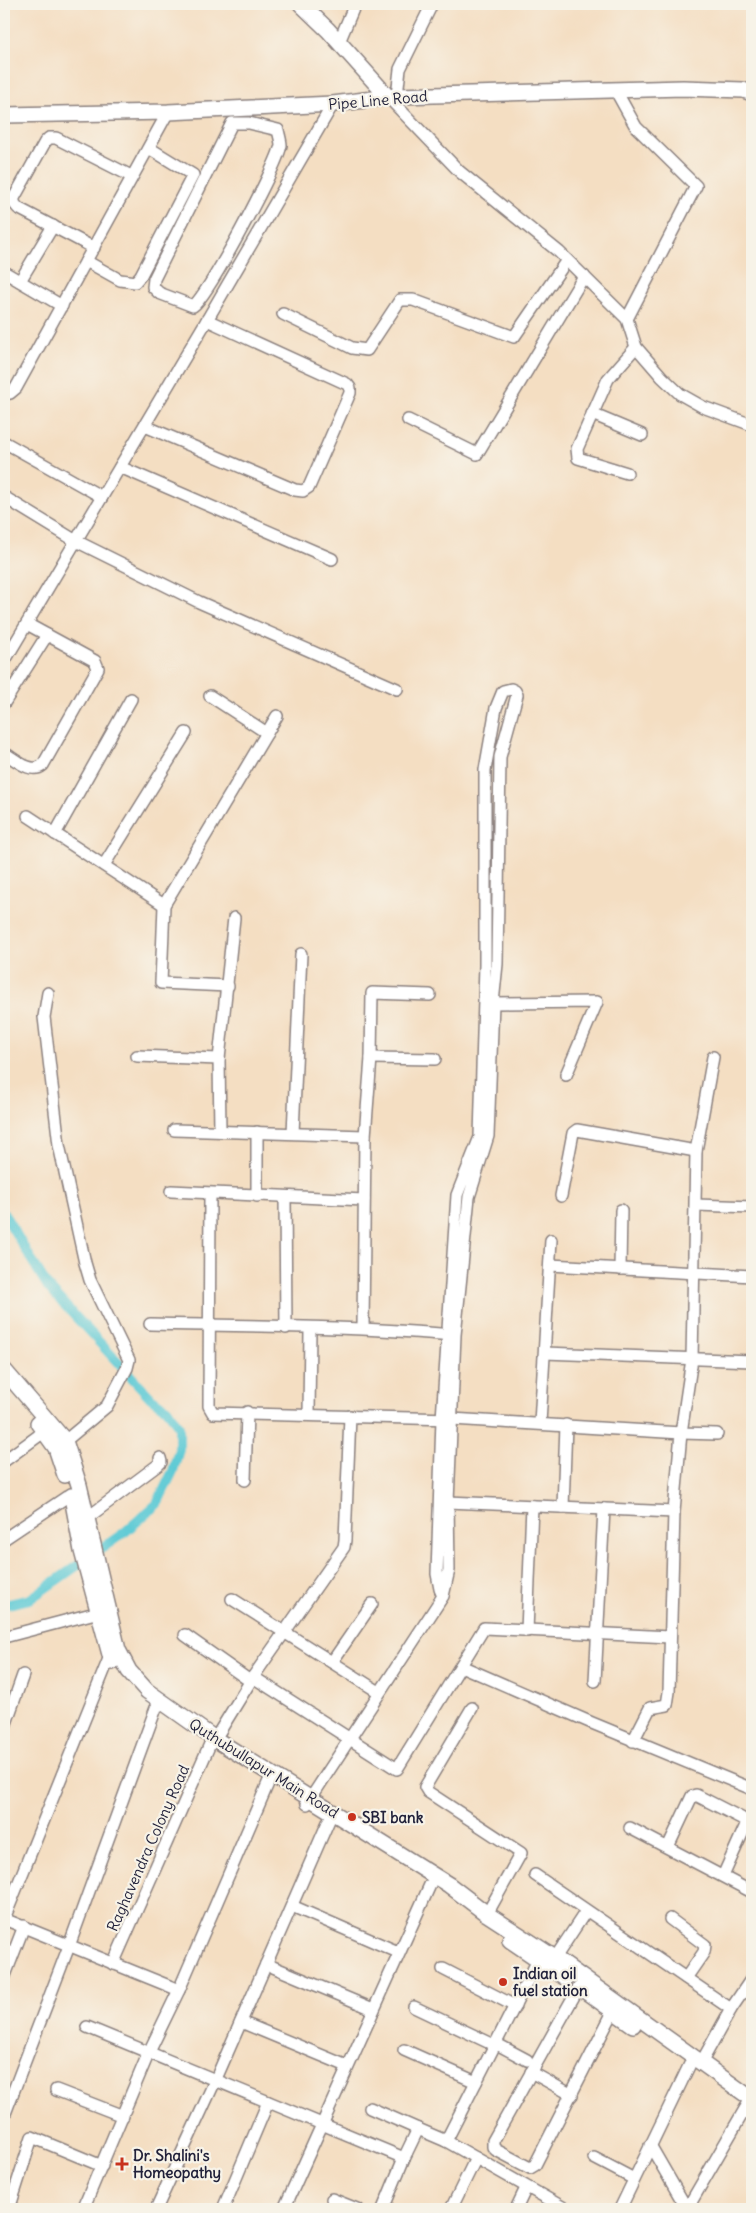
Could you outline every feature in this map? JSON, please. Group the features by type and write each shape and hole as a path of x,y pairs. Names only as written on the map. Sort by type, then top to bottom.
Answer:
{"main road":[{"path":"301,4 392,96"},
{"name":"Pipe Line Road","path":"4,115 168,112 333,104 392,96 683,88 743,90 752,93"},
{"name":"Quthubullapur Main Road","path":"4,1370 65,1441 85,1523 88,1548 118,1650 128,1672 147,1692 269,1781 309,1801 329,1820 430,1885 613,2012 751,2102"},
{"name":"Quthubullapur Main Road","path":"4,1382 45,1431 56,1448 71,1494 85,1523"},
{"name":"Quthubullapur Main Road","path":"98,1587 99,1612 110,1656 122,1678 156,1708 449,1885 487,1914 555,1958 695,2064"}],"street":[{"path":"338,42 355,4"},
{"path":"432,4 400,69 392,96 460,172 567,260 627,319 636,346 662,377 680,394 703,407 752,425"},
{"path":"616,91 636,127 696,186 627,319"},
{"path":"4,662 145,426 333,104"},
{"path":"4,394 10,393 16,388 94,248 131,176 149,148 168,112"},
{"path":"232,123 249,123 278,130 281,144 269,175 214,278 193,306 159,293 153,287 154,279 232,123"},
{"path":"94,248 18,208 14,203 14,198 49,138 56,138 131,176"},
{"path":"86,261 127,282 134,282 141,275 193,175 149,148"},
{"path":"269,175 286,184"},
{"path":"20,281 52,226"},
{"path":"283,314 352,348 367,350 400,300 413,300 514,337 567,260"},
{"path":"4,272 62,306"},
{"path":"408,420 477,454 584,276"},
{"path":"214,278 227,286"},
{"path":"145,426 295,490 303,491 309,487 350,393 350,388 347,384 207,320"},
{"path":"627,473 578,458 576,449 614,370 636,346"},
{"path":"592,414 642,435"},
{"path":"4,442 102,497"},
{"path":"120,467 332,559"},
{"path":"4,497 76,541 199,602 397,689"},
{"path":"4,753 33,769 43,766 98,668 95,661 26,624"},
{"path":"4,703 46,635"},
{"path":"443,1596 437,1574 459,1190 480,1136 485,965 485,770 496,708 503,692 511,689 517,695 500,757 497,964 493,1003 488,1136 470,1195 451,1334"},
{"path":"210,696 267,734"},
{"path":"55,834 131,699"},
{"path":"228,986 161,983 164,905 278,716"},
{"path":"104,865 186,733"},
{"path":"28,816 164,905"},
{"path":"220,1131 219,1059 234,918"},
{"path":"293,1133 301,954"},
{"path":"48,993 44,1017 59,1145 85,1264 90,1280 129,1360 127,1368 107,1406 65,1441"},
{"path":"363,1328 365,1136 371,1058 372,993 430,996"},
{"path":"493,1003 597,1002 566,1075"},
{"path":"137,1056 219,1059"},
{"path":"633,1741 650,1708 667,1705 669,1692 674,1512 681,1433 692,1359 696,1151 713,1057"},
{"path":"371,1058 435,1059"},
{"path":"174,1130 365,1136"},
{"path":"561,1196 573,1133 576,1130 696,1151"},
{"path":"257,1132 257,1196"},
{"path":"459,1190 470,1195"},
{"path":"171,1192 364,1200"},
{"path":"210,1194 210,1410 213,1413 247,1412 447,1419 717,1434"},
{"path":"285,1196 286,1328"},
{"path":"696,1205 752,1207"},
{"path":"620,1269 621,1210"},
{"path":"540,1423 551,1240"},
{"path":"550,1266 752,1276"},
{"path":"150,1324 310,1329 363,1328 451,1334"},
{"path":"309,1414 310,1329"},
{"path":"545,1353 752,1361"},
{"path":"244,1480 247,1412"},
{"name":"Raghavendra Colony Road","path":"113,1964 213,1741 252,1679 344,1547 346,1540 350,1416"},
{"path":"309,1801 443,1596 450,1570 447,1419"},
{"path":"562,1507 566,1425"},
{"path":"4,1461 45,1431"},
{"path":"85,1523 158,1465 161,1462 160,1458"},
{"path":"4,1539 71,1494"},
{"path":"448,1502 674,1512"},
{"path":"527,1631 532,1506"},
{"path":"595,1681 604,1509"},
{"path":"232,1599 379,1692"},
{"path":"332,1662 372,1604"},
{"path":"4,1636 99,1612"},
{"path":"185,1635 397,1769 484,1628 670,1637"},
{"path":"110,1656 4,1919 179,1990"},
{"path":"461,1666 633,1741 752,1789"},
{"path":"4,1729 23,1675"},
{"path":"4,2116 69,1946 156,1708"},
{"path":"472,1708 425,1787 428,1792 521,1853 496,1901 487,1914"},
{"path":"83,2209 149,2052 179,1990 269,1781"},
{"path":"668,1848 692,1796 696,1795 742,1818 746,1825 723,1876"},
{"path":"156,2209 215,2081 329,1820"},
{"path":"630,1828 752,1892"},
{"path":"535,1875 731,2009"},
{"path":"284,2209 398,1952 430,1885"},
{"path":"292,1906 398,1952"},
{"path":"555,1958 586,1911"},
{"path":"670,1919 705,1945 704,1952 686,1978"},
{"path":"4,1978 24,1926"},
{"path":"446,2141 538,1960"},
{"path":"266,1964 373,2008"},
{"path":"443,1969 515,2006"},
{"path":"620,2209 650,2144 695,2064 731,2009 751,1984"},
{"path":"579,1987 529,2066 493,2141 493,2148 530,2168 533,2167 613,2012"},
{"path":"414,2007 495,2044 572,2094"},
{"path":"241,2022 348,2066"},
{"path":"87,2027 404,2158"},
{"path":"404,2050 476,2082"},
{"path":"56,2090 123,2116"},
{"path":"223,2209 268,2102"},
{"path":"650,2144 687,2209 751,2102"},
{"path":"370,2108 446,2141 566,2209"},
{"path":"382,2209 418,2129"},
{"path":"10,2209 32,2137 102,2166"},
{"path":"451,2209 476,2158"},
{"path":"594,2158 634,2179"},
{"path":"516,2209 526,2188"},
{"path":"332,2198 357,2209"}],"waterway":[{"path":"4,1214 48,1287 151,1398 167,1409 179,1427 179,1449 173,1471 157,1504 125,1532 30,1599 4,1605"}],"place":[{"name":"SBI bank","path":"352,1817"},
{"name":"Indian oil fuel station","path":"503,1982"},
{"name":"Dr. Shalini's Homeopathy","path":"122,2164"}]}
